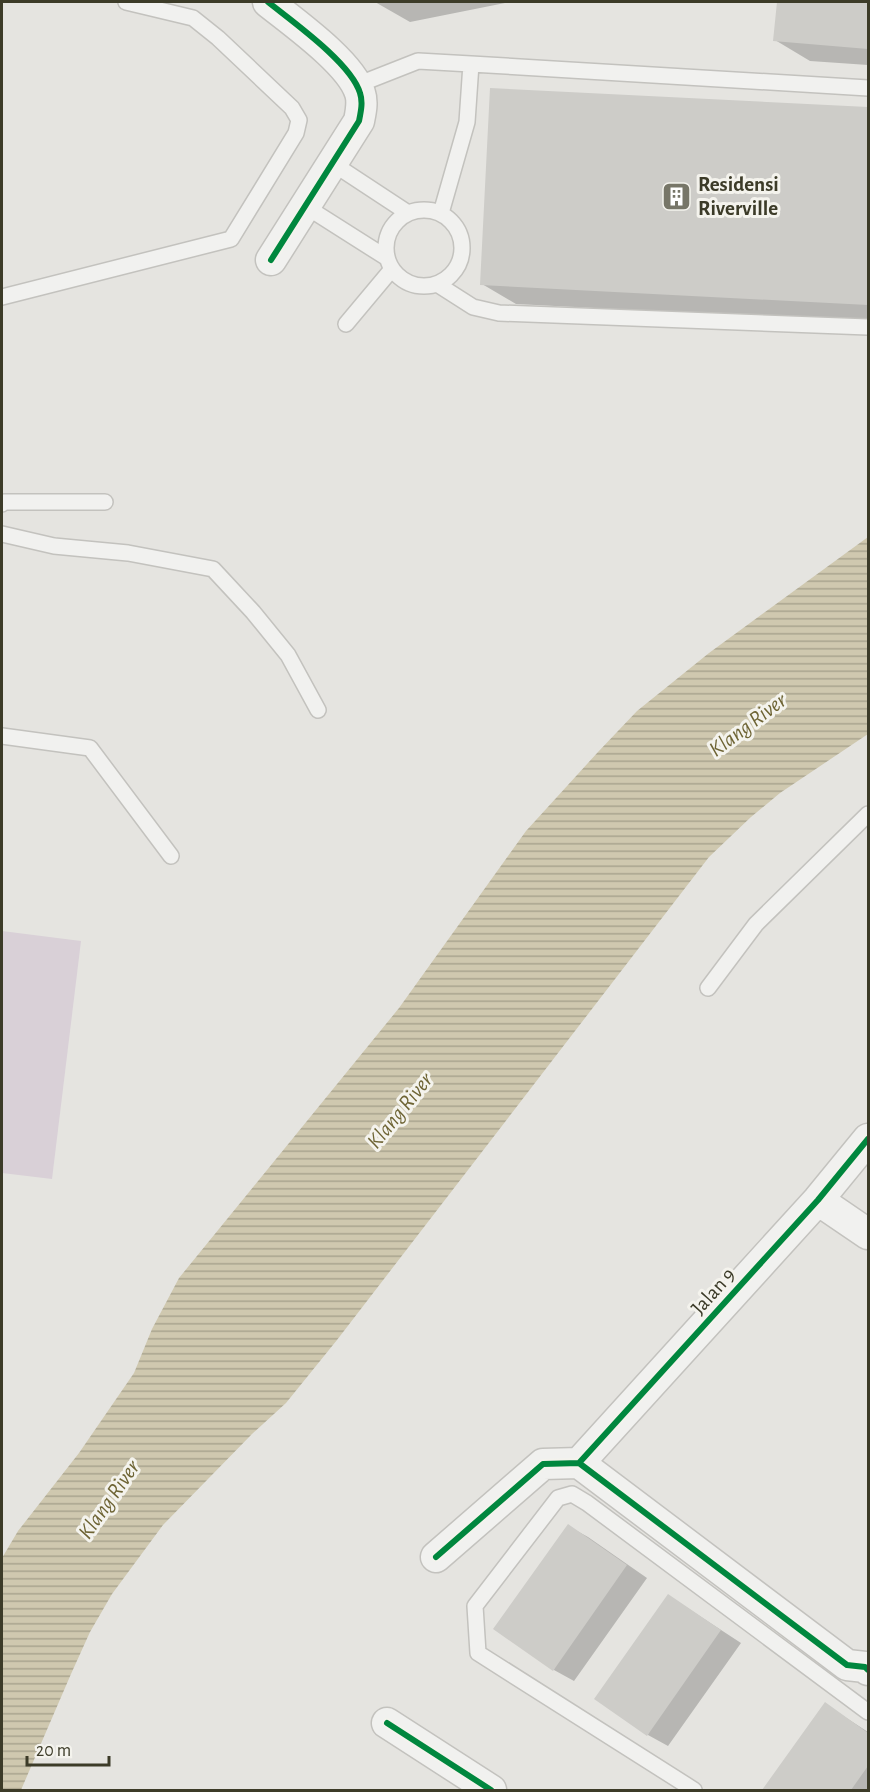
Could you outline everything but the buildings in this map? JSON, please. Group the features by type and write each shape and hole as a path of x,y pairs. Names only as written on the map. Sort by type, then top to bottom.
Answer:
{"street":[{"path":"268,2 344,66 357,85 362,107 359,121 270,260"},
{"name":"Jalan 9","path":"579,1463 818,1200 868,1139"},
{"path":"818,1200 868,1234"},
{"path":"436,1557 543,1464 579,1463 847,1665 867,1666"},
{"path":"387,1723 490,1791"}],"lane":[{"path":"2,297 231,239 296,133 299,120 292,108 218,38 193,18 137,3"},
{"path":"357,85 418,61 868,88"},
{"path":"441,213 467,122 471,64"},
{"path":"332,163 408,213"},
{"path":"305,206 389,264 401,279 412,284 425,286 437,284 457,268 462,256 459,231 452,220 429,209 416,210 394,222 385,246 389,264 346,324"},
{"path":"437,284 473,307 499,314 868,327"},
{"path":"2,504 4,502 105,502"},
{"path":"2,534 54,546 128,553 213,569 254,612 288,655 318,710"},
{"path":"2,736 90,748 171,856"},
{"path":"708,988 756,924 868,814"},
{"path":"694,1791 478,1653 475,1606 558,1498 572,1494 587,1503 868,1712"}],"shaded area":[{"path":"2,931 81,941 52,1179 2,1173"}],"water":[{"name":"Klang River","path":"868,537 868,734 780,793 709,857 286,1403 252,1434 163,1525 112,1594 90,1632 21,1790 2,1790 2,1558 18,1531 79,1453 134,1373 152,1329 179,1278 399,1008 526,831 598,752 637,711 709,653"}],"cycle path":[{"path":"268,2 334,56 354,81 362,103 359,121 271,260"},
{"path":"579,1463 818,1200 868,1139"},
{"path":"436,1557 543,1464 579,1463 847,1665 865,1667 868,1670"},
{"path":"387,1723 491,1790"}],"place":[{"name":"Residensi Riverville","path":"677,196"}]}
